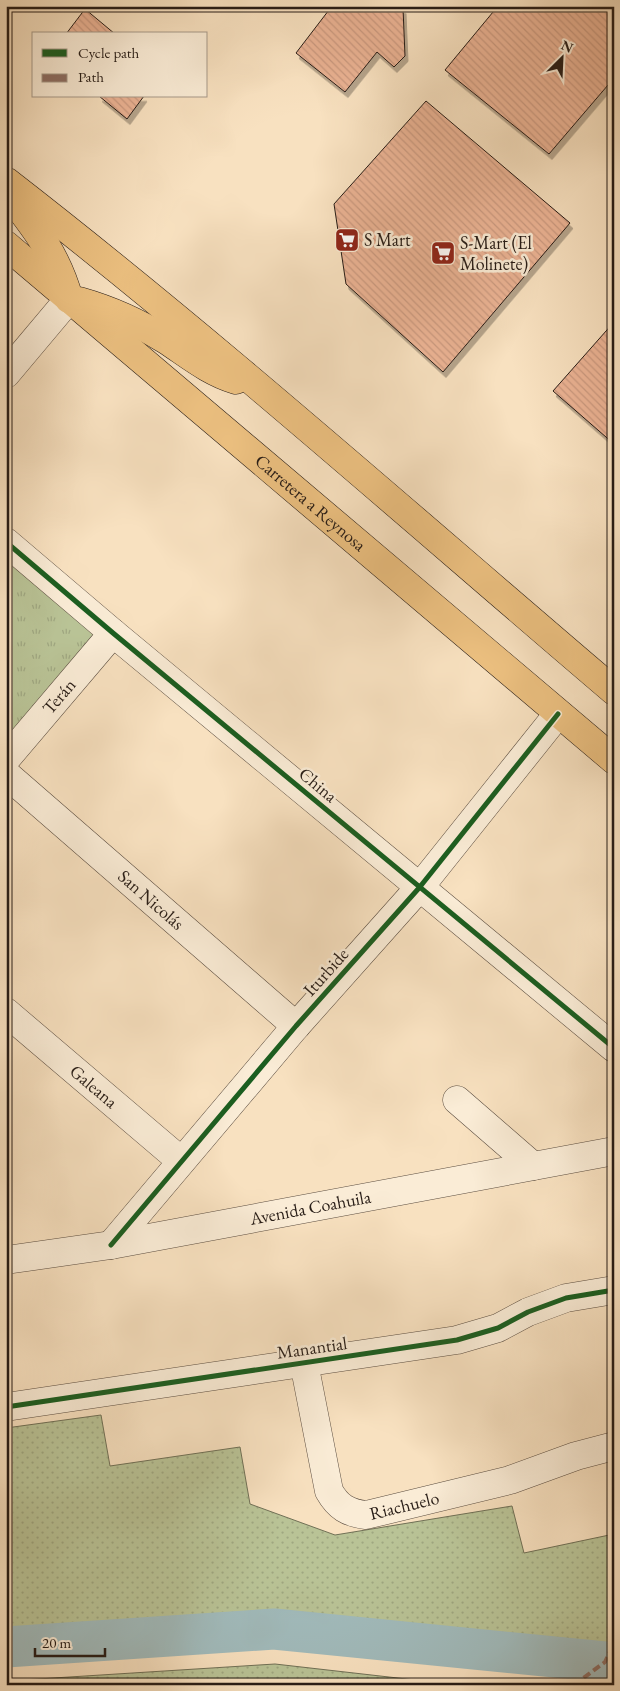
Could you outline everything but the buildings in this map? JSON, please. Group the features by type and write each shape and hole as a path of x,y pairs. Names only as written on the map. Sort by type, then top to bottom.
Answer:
{"main road":[{"path":"6,181 78,236 614,691"},
{"path":"6,190 55,259 63,274 69,299 120,314 224,377 258,388"},
{"name":"Carretera a Reynosa","path":"6,246 614,760"}],"street":[{"path":"6,374 69,299"},
{"name":"China","path":"6,542 419,888 614,1048"},
{"name":"Terán","path":"6,759 113,633"},
{"name":"Iturbide","path":"111,1245 180,1160 419,888 558,714"},
{"name":"San Nicolás","path":"6,774 296,1026"},
{"name":"Galeana","path":"6,1012 180,1160"},
{"path":"457,1100 532,1166"},
{"name":"Avenida Coahuila","path":"10,1256 111,1245 614,1151"},
{"name":"Manantial","path":"6,1407 457,1340 498,1328 528,1312 566,1298 614,1290"},
{"name":"Riachuelo","path":"304,1363 329,1491 335,1502 353,1513 366,1515 510,1480 576,1456 614,1446"}],"green space":[{"path":"6,542 113,633 6,760"},
{"path":"101,1415 110,1466 240,1447 250,1504 335,1535 512,1506 524,1553 614,1534 614,1653 293,1614 6,1632 6,1428"},
{"path":"275,1664 459,1685 6,1685 6,1681"}],"waterway":[{"path":"6,1647 274,1629 605,1662 614,1666"}],"marked path":[{"path":"574,1685 605,1662 614,1643"}],"cycle path":[{"path":"6,542 614,1048"},
{"path":"111,1245 296,1026 419,888 558,714"},
{"path":"6,1407 457,1340 498,1328 528,1312 566,1298 614,1290"}],"place":[{"name":"S Mart","path":"347,240"},
{"name":"S-Mart (El Molinete)","path":"443,253"}]}
